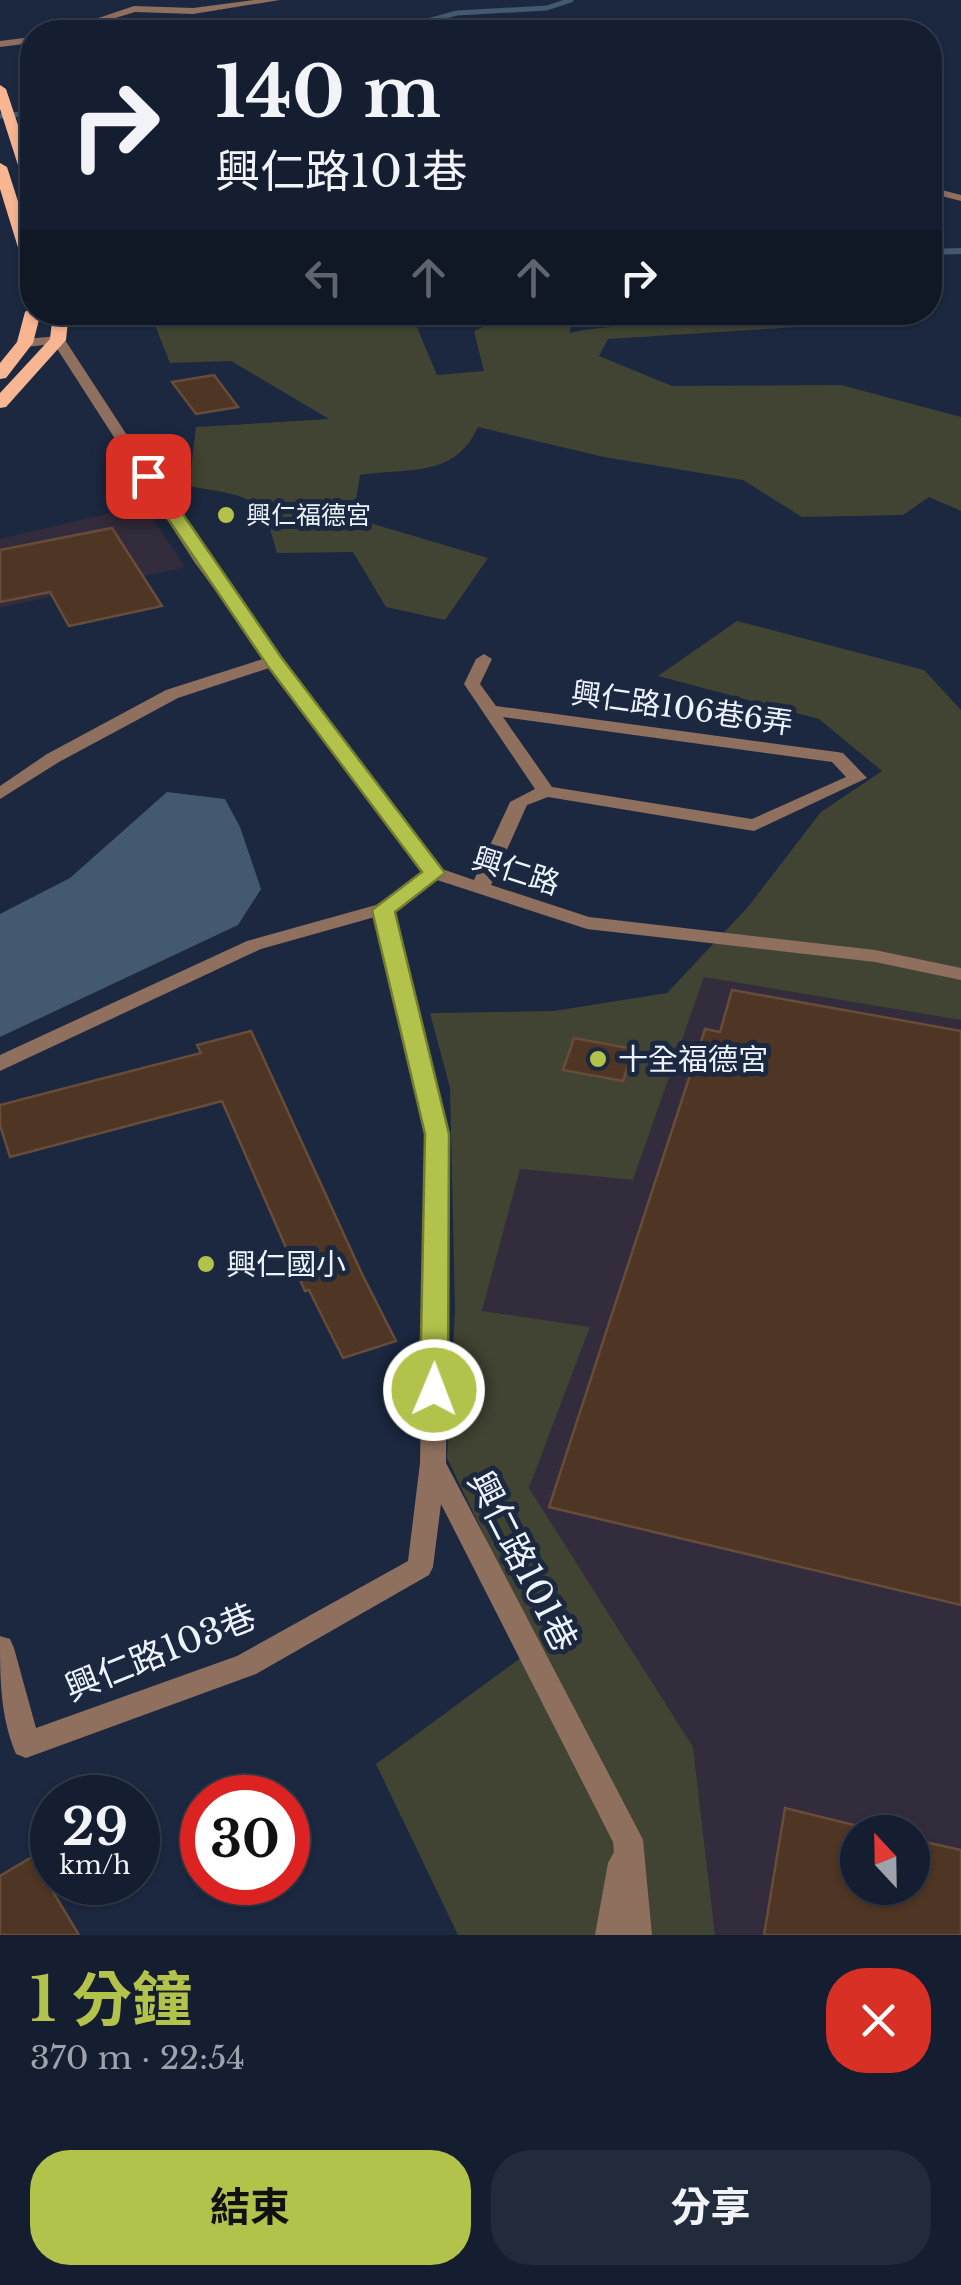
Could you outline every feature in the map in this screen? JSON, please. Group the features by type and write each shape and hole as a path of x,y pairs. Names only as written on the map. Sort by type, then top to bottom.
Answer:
{"main road":[{"path":"2,97 20,150"},
{"path":"0,167 20,230"},
{"path":"0,374 26,343 30,325"},
{"path":"0,404 58,340 60,325"}],"street":[{"path":"100,20 134,9 193,11 275,0"},
{"path":"26,343 58,340"},
{"name":"興仁路","path":"58,340 204,563 434,873 587,924 875,956 961,974"},
{"path":"480,888 519,802 546,791 472,684 484,659"},
{"path":"0,794 54,758 172,694 274,661"},
{"name":"興仁路106巷6弄","path":"490,710 837,757 858,778 754,825 546,791"},
{"path":"0,1064 254,945 384,910 434,873"},
{"name":"興仁路101巷","path":"384,910 437,1134 433,1463 628,1840 637,1935"},
{"name":"興仁路103巷","path":"0,1648 26,1745 246,1665 420,1567 433,1463"},
{"path":"610,1935 628,1840"}],"shaded area":[{"path":"144,505 185,567 0,608 0,539"},
{"path":"704,976 961,1020 961,1935 715,1935 693,1747 529,1488 590,1328 482,1312 519,1169 633,1180"}],"green space":[{"path":"155,325 416,325 437,375 484,371 474,331 488,325 570,325 570,333 666,325 831,325 608,339 599,356 672,386 841,385 961,417 961,511 929,497 903,515 802,517 743,480 604,457 478,427 468,444 443,463 360,475 353,518 488,558 445,620 386,607 353,552 277,553 265,518 248,500 189,486 196,427 329,419 231,361 170,363"},
{"path":"737,621 924,670 961,710 961,1020 704,977 633,1180 520,1169 482,1311 590,1327 529,1488 693,1747 715,1935 458,1935 376,1764 537,1646 447,1458 455,1310 450,1088 430,1013 554,1011 667,993 747,908 821,812 882,771 819,719 658,676"}],"water":[{"path":"167,792 225,799 240,827 261,889 238,925 0,1037 0,914 70,878"}],"building":[{"path":"214,375 238,407 196,414 172,382"},
{"path":"112,528 162,606 69,626 50,592 0,602 0,550"},
{"path":"732,990 961,1031 961,1605 549,1507 705,1029 720,1032"},
{"path":"251,1031 396,1341 343,1358 309,1290 305,1291 222,1101 10,1157 0,1125 0,1105 201,1053 197,1045"},
{"name":"十全福德宮","path":"574,1038 633,1049 623,1081 563,1070"},
{"path":"785,1808 840,1822 840,1905 930,1905 930,1843 961,1850 961,1935 764,1935"},
{"path":"30,1858 30,1905 61,1905 79,1935 0,1935 0,1876"}],"waterway":[{"path":"431,20 457,13 547,8 571,0"},
{"path":"0,116 20,114"},
{"path":"942,252 961,251"}],"place":[{"name":"興仁福德宮","path":"226,515"},
{"name":"十全福德宮","path":"598,1059"},
{"name":"興仁國小","path":"206,1264"}],"route":[{"path":"148,476 204,563 297,693 434,873 384,910 437,1134 434,1390"}]}
